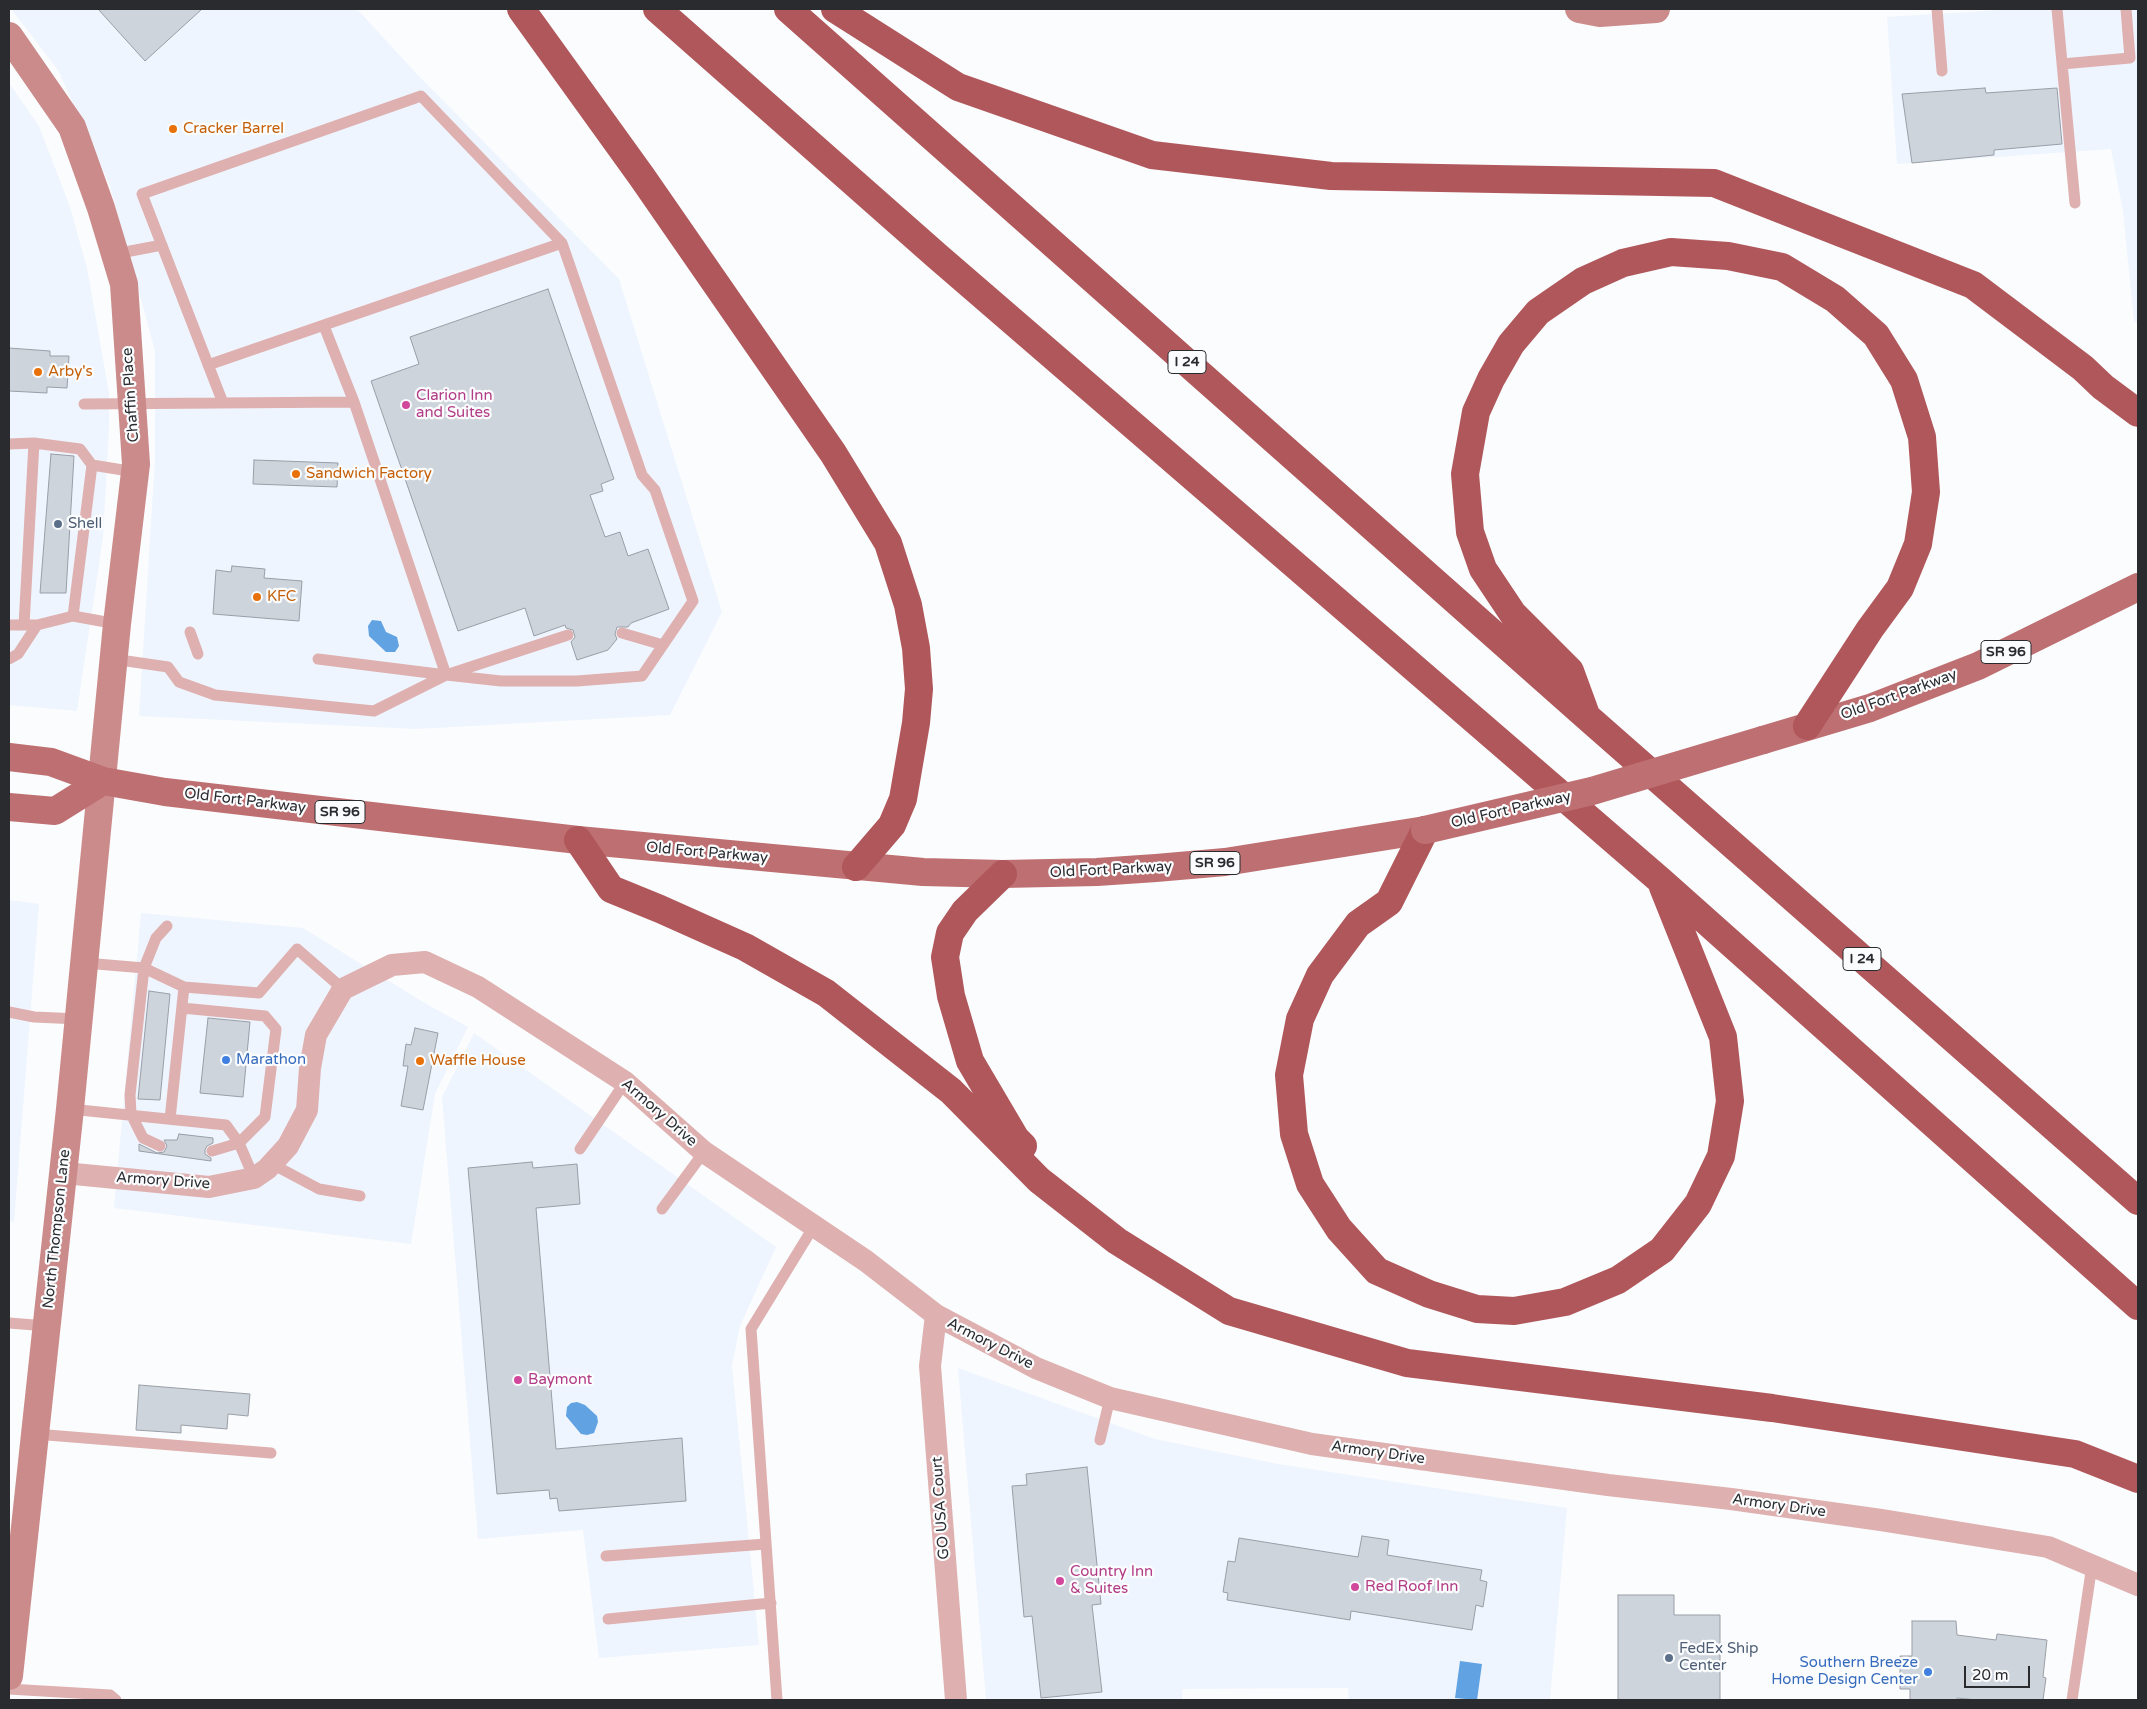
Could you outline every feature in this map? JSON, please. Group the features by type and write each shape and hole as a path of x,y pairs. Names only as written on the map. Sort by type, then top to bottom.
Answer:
{"highway":[{"path":"521,9 642,177 833,453 888,543 908,605 916,648 919,689 916,722 903,799 892,825 856,867"},
{"path":"657,9 937,256 1661,880 2138,1306"},
{"name":"I 24","path":"788,9 1586,716 2138,1201"},
{"path":"835,9 958,86 1152,155 1331,176 1714,183 1973,285 2083,368 2138,422"},
{"path":"1586,716 1570,671 1513,614 1483,569 1470,532 1465,474 1476,412 1511,344 1538,312 1583,281 1623,263 1671,252 1728,256 1782,268 1835,300 1876,335 1904,380 1922,437 1926,492 1918,544 1900,588 1870,629 1807,726"},
{"path":"2103,387 2138,413"},
{"path":"1425,830 1389,902 1358,924 1320,975 1300,1019 1289,1075 1294,1134 1310,1184 1338,1229 1377,1271 1429,1294 1477,1309 1514,1311 1565,1302 1618,1280 1662,1250 1698,1204 1721,1156 1730,1101 1723,1037 1661,880"},
{"path":"578,840 611,890 660,909 744,947 826,993 951,1091 1039,1180 1117,1241 1229,1311 1407,1363 1772,1408 2074,1454 2138,1479"},
{"path":"1003,874 965,911 950,933 945,958 951,996 970,1061 1016,1140 1117,1241"}],"main road":[{"path":"1579,9 1600,13 1656,9"},
{"name":"Chaffin Place","path":"9,36 72,127 101,208 124,284 135,472 113,659 103,781"},
{"name":"Old Fort Parkway","path":"9,757 51,762 103,781 165,792 578,840 856,867 1003,874 1097,872 1225,862 1425,830 1592,791 1870,708 1978,666 2138,587"},
{"path":"9,807 55,811 103,781"},
{"name":"North Thompson Lane","path":"9,1676 64,1173 103,781"}],"street":[{"name":"Armory Drive","path":"64,1173 209,1187 254,1178 272,1164 288,1146 307,1110 316,1035 343,989 392,965 425,962 478,987 625,1082 704,1152 866,1261 936,1316 1036,1368 1110,1398 1312,1444 1608,1485 1731,1499 2048,1546 2138,1585"},
{"name":"GO USA Court","path":"936,1316 930,1366 956,1700"}],"lane":[{"path":"1937,9 1942,71"},
{"path":"2057,9 2075,203"},
{"path":"2062,64 2130,58 2126,9"},
{"path":"223,403 142,194 420,96 562,243 642,474 655,490 693,601 642,676 576,681 501,681 318,659"},
{"path":"208,365 562,243"},
{"path":"115,254 162,245"},
{"path":"324,326 354,402 446,675"},
{"path":"84,404 354,402"},
{"path":"9,444 34,443 80,448 92,465 73,616"},
{"path":"24,625 34,443"},
{"path":"92,465 135,472"},
{"path":"9,625 37,625 73,616 117,624"},
{"path":"9,659 18,654 37,625"},
{"path":"190,632 198,654"},
{"path":"622,633 663,645"},
{"path":"113,659 168,667 179,682 215,695 374,711 446,675 568,635"},
{"path":"160,1146 143,1138 131,1114 141,1020 144,968 156,938 167,926"},
{"path":"85,963 144,968 184,988 259,993 297,949 343,989"},
{"path":"170,1119 184,988"},
{"path":"182,1008 265,1016 276,1029 266,1117 239,1143 212,1151"},
{"path":"9,1012 34,1017 79,1019"},
{"path":"167,1024 180,1025"},
{"path":"165,1050 177,1051"},
{"path":"162,1077 174,1078"},
{"path":"580,1149 625,1082"},
{"path":"70,1108 226,1125 239,1143 254,1178"},
{"path":"662,1209 704,1152"},
{"path":"272,1164 319,1189 360,1196"},
{"path":"777,1700 751,1329 814,1226"},
{"path":"9,1323 47,1326"},
{"path":"1100,1440 1110,1398"},
{"path":"35,1434 271,1453"},
{"path":"606,1556 766,1544"},
{"path":"2072,1700 2092,1565"},
{"path":"608,1619 771,1603"},
{"path":"9,1689 110,1695 116,1700"}],"shaded area":[{"name":"Clarion Inn and Suites","path":"11,9 357,9 415,72 619,279 722,612 670,715 416,729 139,716 155,459 155,351 110,186 58,70"},
{"path":"2015,9 2138,9 2138,322 2134,322 2123,211 2111,149 1897,164 1887,17"},
{"path":"9,83 39,126 70,207 87,268 109,393 103,538 77,711 9,705"},
{"path":"9,900 39,904 14,1222 9,1221"},
{"path":"141,913 303,928 423,1002 468,1027 435,1094 411,1244 114,1208"},
{"path":"474,1033 776,1247 740,1326 732,1365 759,1645 599,1658 583,1530 478,1539 442,1097"},
{"path":"958,1368 1155,1439 1278,1464 1567,1508 1550,1700 1349,1700 1348,1688 1182,1689 1182,1700 986,1700"}],"water":[{"path":"372,620 381,621 386,632 397,637 399,646 395,652 386,652 369,636 368,626"},
{"path":"577,1402 585,1405 597,1416 598,1422 594,1433 581,1434 566,1416 567,1407 571,1403"},
{"path":"1460,1661 1482,1664 1477,1700 1455,1698"}],"building":[{"path":"98,9 202,9 145,61"},
{"path":"1985,88 1986,93 2057,88 2062,144 1994,150 1994,155 1912,163 1902,94"},
{"path":"548,289 614,479 601,484 603,491 590,495 605,537 620,532 628,556 648,549 669,609 631,623 628,627 617,627 615,634 617,639 608,650 577,660 571,642 575,637 573,630 566,628 565,625 534,636 525,608 458,631 371,381 419,364 410,337"},
{"name":"Arby's","path":"9,348 50,351 50,356 69,356 67,388 47,387 47,393 9,391"},
{"name":"Shell","path":"51,454 74,456 66,593 40,593"},
{"name":"Sandwich Factory","path":"254,460 338,463 337,487 253,484"},
{"name":"KFC","path":"232,566 265,569 264,578 302,581 299,621 213,614 216,570 231,572"},
{"path":"149,991 170,994 160,1100 138,1099"},
{"path":"208,1018 250,1022 243,1097 200,1093"},
{"path":"415,1028 438,1033 423,1110 401,1106 408,1066 403,1066 406,1044 411,1045"},
{"path":"179,1134 213,1138 213,1143 207,1146 205,1150 205,1154 211,1158 211,1161 139,1151 139,1144 157,1153 164,1152 167,1146 164,1140 177,1140"},
{"name":"Baymont","path":"532,1162 533,1168 577,1164 580,1204 536,1208 556,1449 682,1438 686,1501 559,1511 557,1498 550,1499 549,1490 497,1494 468,1168"},
{"path":"139,1385 250,1394 248,1416 228,1414 227,1429 181,1425 181,1433 136,1430"},
{"name":"Country Inn & Suites","path":"1087,1467 1101,1604 1092,1605 1102,1692 1041,1698 1032,1616 1024,1617 1012,1486 1027,1485 1026,1474"},
{"name":"Red Roof Inn","path":"1362,1536 1389,1540 1387,1555 1482,1570 1480,1580 1487,1582 1483,1607 1476,1605 1472,1630 1351,1611 1350,1620 1227,1600 1228,1593 1223,1592 1228,1561 1235,1562 1239,1538 1358,1557"},
{"name":"FedEx Ship Center","path":"1618,1595 1674,1595 1674,1615 1720,1615 1720,1700 1618,1700"},
{"path":"1912,1621 1956,1621 1957,1635 1996,1640 1997,1634 2047,1640 2043,1677 2046,1678 2043,1700 1977,1700 1957,1698 1957,1700 1910,1700 1910,1689 1900,1689 1900,1656 1912,1656"}],"place":[{"name":"Cracker Barrel","path":"173,129"},
{"name":"Arby's","path":"38,372"},
{"name":"Clarion Inn and Suites","path":"406,405"},
{"name":"Sandwich Factory","path":"296,474"},
{"name":"Shell","path":"58,524"},
{"name":"KFC","path":"257,597"},
{"name":"Marathon","path":"226,1060"},
{"name":"Waffle House","path":"420,1061"},
{"name":"Baymont","path":"518,1380"},
{"name":"Country Inn & Suites","path":"1060,1581"},
{"name":"Red Roof Inn","path":"1355,1587"},
{"name":"FedEx Ship Center","path":"1669,1658"},
{"name":"Southern Breeze Home Design Center","path":"1928,1672"}]}
